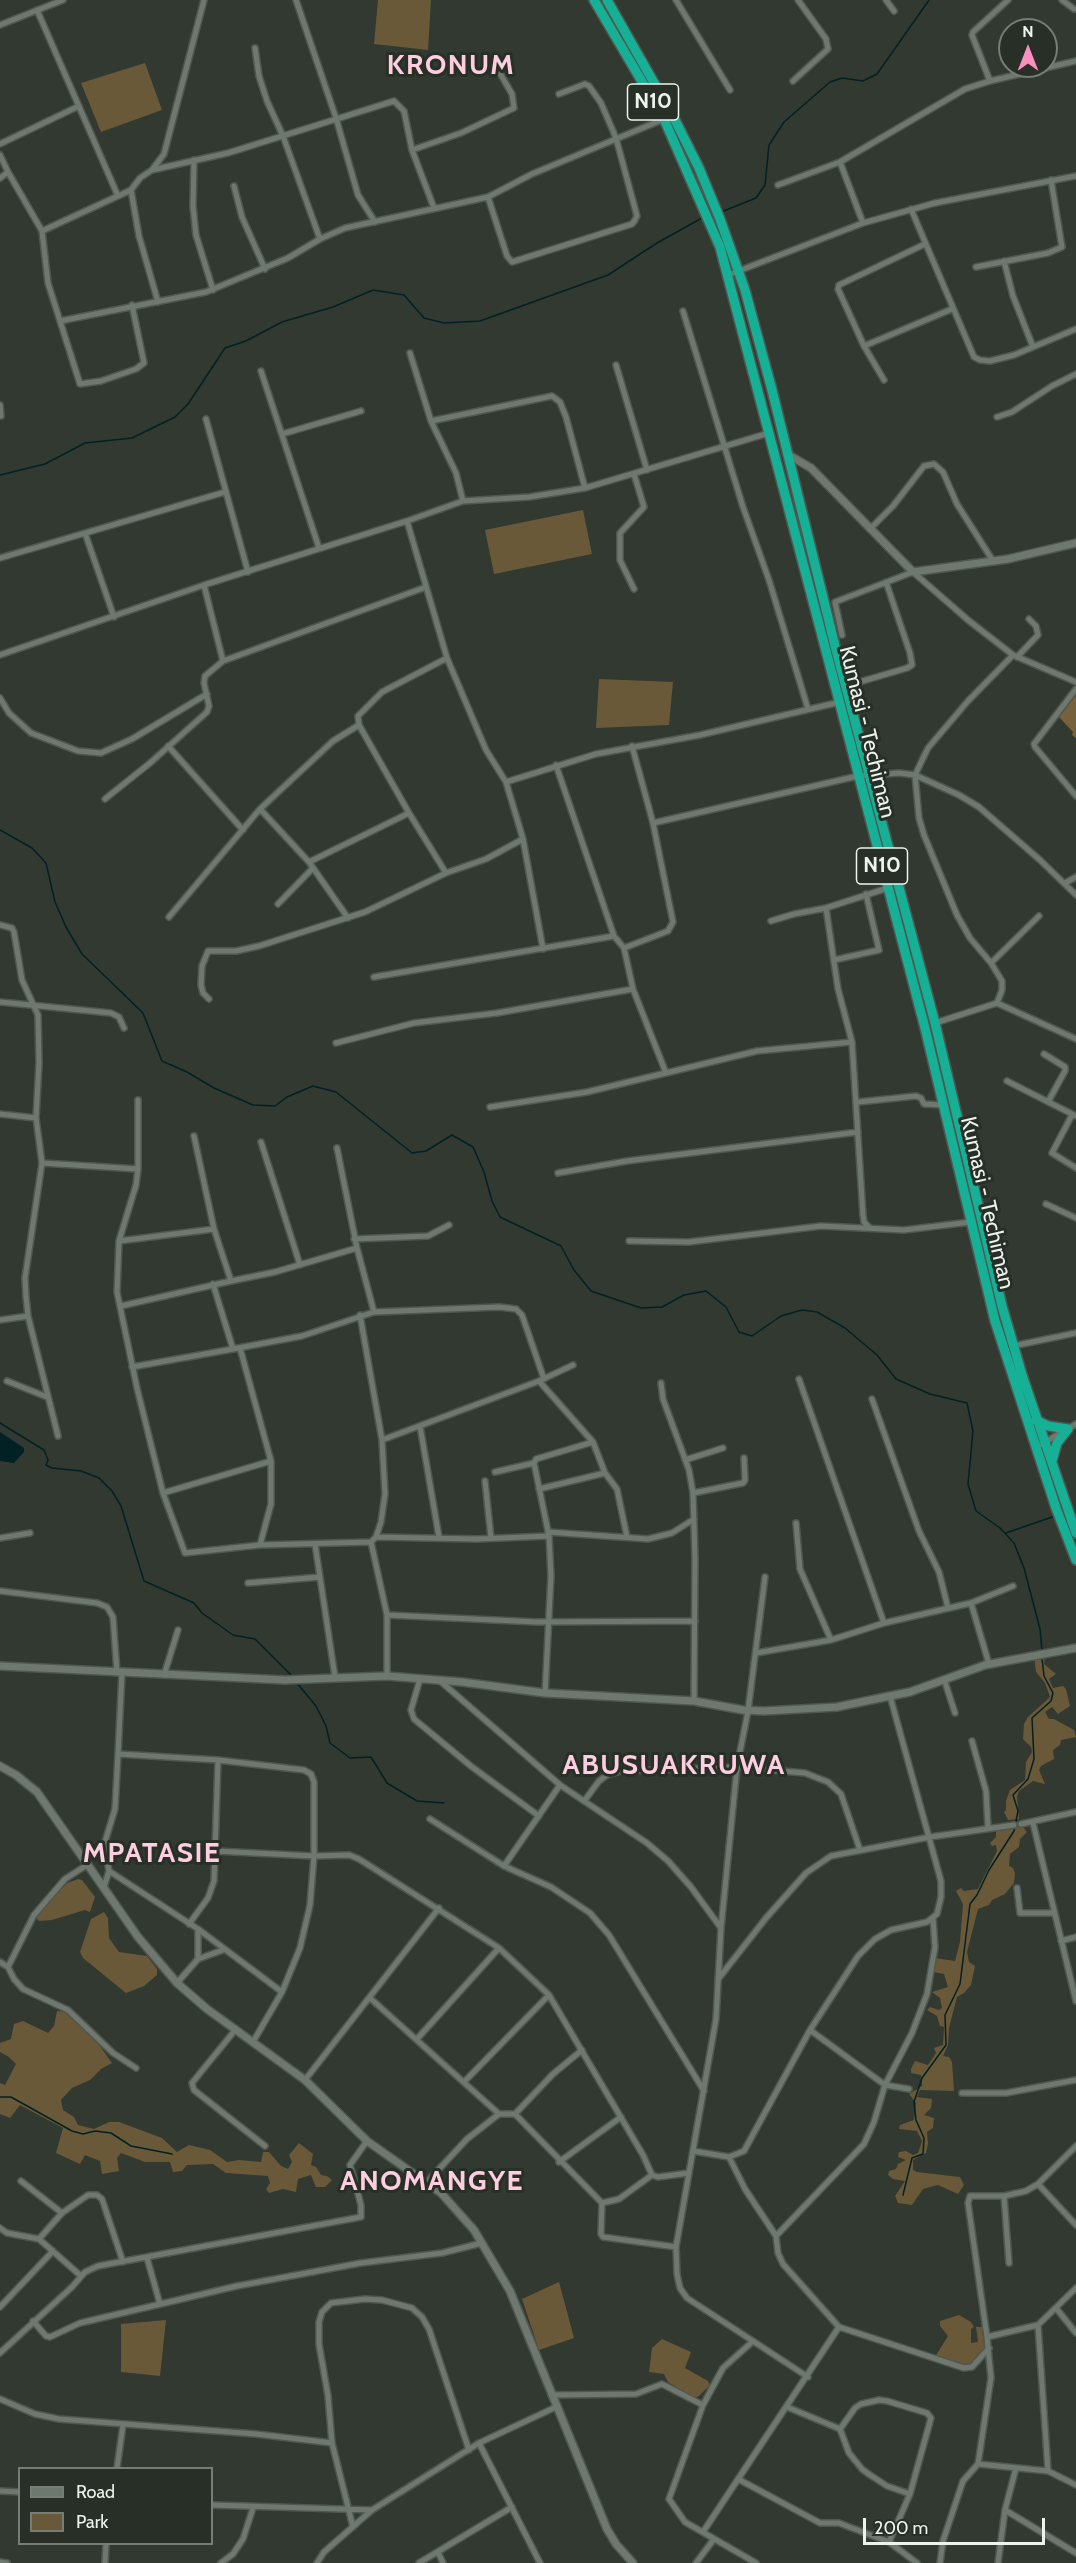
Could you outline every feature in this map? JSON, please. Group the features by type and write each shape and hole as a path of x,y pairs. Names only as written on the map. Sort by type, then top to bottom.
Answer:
{"highway":[{"name":"Kumasi - Techiman","path":"594,0 664,119 710,223 728,275 888,888 995,1321 1040,1445 1056,1508 1067,1522 1076,1560"},
{"name":"N10","path":"607,0 675,120 715,206 738,272 765,362 846,686 935,1023 1013,1346 1036,1420 1040,1445 1052,1464 1065,1504 1067,1522 1076,1533"},
{"path":"1036,1420 1048,1426 1072,1427"},
{"path":"1052,1464 1057,1443 1072,1427"}],"street":[{"path":"0,25 63,0"},
{"path":"152,170 164,154 204,0"},
{"path":"296,0 336,118 358,195 375,222"},
{"path":"676,0 730,90"},
{"path":"793,81 828,49 826,39 798,0"},
{"path":"886,0 894,11"},
{"path":"990,81 972,35 1008,0"},
{"path":"1062,0 1074,9"},
{"path":"37,10 118,196"},
{"path":"255,48 263,90 284,136 320,239"},
{"path":"778,185 840,162 946,98 990,81 1076,61"},
{"path":"412,150 461,132 514,108 512,94 497,69"},
{"path":"488,197 507,256 512,262 632,224 637,216 616,138 601,102 589,86 580,85 559,94"},
{"path":"42,231 131,190 140,178 152,170 228,153 394,101 404,111 412,150 434,208"},
{"path":"0,144 79,106"},
{"path":"60,321 213,290 265,269 345,228 488,197 532,174 664,119"},
{"path":"164,154 170,165"},
{"path":"0,155 42,231 48,283 78,381 86,384 136,369 144,363 132,305"},
{"path":"194,160 193,206 196,235 213,290"},
{"path":"840,162 863,223"},
{"path":"0,178 8,172"},
{"path":"728,275 863,223 911,210 1076,176"},
{"path":"976,267 1058,251 1062,247 1051,180"},
{"path":"234,186 242,217 265,269"},
{"path":"131,190 150,278 158,302"},
{"path":"911,210 969,350 974,357 990,361 1033,347 1076,329"},
{"path":"884,380 864,346 839,293 839,285 925,244"},
{"path":"1004,261 1015,304 1033,347"},
{"path":"864,346 952,309"},
{"path":"683,311 808,709"},
{"path":"410,353 430,421 453,465 463,501"},
{"path":"616,365 647,470"},
{"path":"261,371 319,548"},
{"path":"997,417 1012,412 1052,386 1076,374"},
{"path":"430,421 552,396 560,402 566,417 585,488"},
{"path":"0,405 1,416"},
{"path":"282,434 361,411"},
{"path":"206,419 248,572"},
{"path":"0,655 204,585 463,501 530,497 585,488 770,432"},
{"path":"787,454 812,468 914,572 968,620 1015,656 1076,682"},
{"path":"870,529 893,506 924,466 934,464 943,472 957,504 993,561"},
{"path":"634,474 644,507 620,532 620,560 634,589"},
{"path":"0,558 225,492"},
{"path":"407,521 447,658 486,750 506,782 523,839 543,949"},
{"path":"85,533 114,617"},
{"path":"842,635 835,602 914,572 993,561 1076,543"},
{"path":"846,686 912,665 886,582"},
{"path":"204,585 224,661"},
{"path":"105,799 207,712 209,706 205,676 224,661 426,587"},
{"path":"997,1003 1002,990 1002,981 991,963 962,927 924,835 916,800 915,775 928,748 968,701 1038,635 1036,626 1029,619"},
{"path":"849,654 857,684"},
{"path":"446,873 359,725 358,716 361,710 382,692 447,658"},
{"path":"1076,689 1034,744 1076,796"},
{"path":"0,698 9,713 31,733 78,751 101,753 132,739 207,694"},
{"path":"506,782 556,765 632,746 700,735 840,702"},
{"path":"169,917 260,809 333,741 359,725"},
{"path":"168,746 243,830"},
{"path":"624,948 668,931 673,922 652,823 632,746"},
{"path":"556,765 614,936 624,948 633,989 666,1073"},
{"path":"652,823 858,776 915,775 979,807 1076,895"},
{"path":"260,809 309,862 348,918"},
{"path":"309,862 409,813"},
{"path":"209,999 203,993 201,985 202,966 208,951 236,951 259,946 379,907 446,873 486,860 523,839"},
{"path":"278,904 313,868"},
{"path":"1065,883 1076,877"},
{"path":"771,921 826,908 888,888"},
{"path":"834,960 879,950 866,894"},
{"path":"826,908 838,989 852,1042 858,1102 863,1215 864,1222 870,1228"},
{"path":"991,963 1039,916"},
{"path":"0,925 12,928 14,932 22,980 35,1007 40,1038 36,1118 42,1163 25,1278 27,1316 58,1436"},
{"path":"374,977 614,936"},
{"path":"336,1043 414,1023 506,1011 633,989"},
{"path":"0,1002 111,1013 119,1017 124,1028"},
{"path":"935,1023 997,1003 1076,1039"},
{"path":"490,1107 587,1092 757,1051 852,1042"},
{"path":"1044,1054 1065,1067 1048,1102"},
{"path":"1007,1081 1074,1116 1052,1153 1076,1168"},
{"path":"858,1102 916,1096 921,1098 924,1104 943,1105"},
{"path":"138,1100 138,1169 136,1185 118,1241 116,1280 132,1367 164,1493 185,1553 260,1545 371,1542 376,1537 381,1522 385,1494 382,1440 360,1316"},
{"path":"0,1114 36,1118"},
{"path":"558,1173 627,1161 858,1132"},
{"path":"194,1136 214,1229 231,1281"},
{"path":"261,1142 300,1265"},
{"path":"337,1148 354,1239 374,1312"},
{"path":"42,1163 138,1169"},
{"path":"1046,1204 1076,1218"},
{"path":"629,1241 689,1242 821,1226 904,1230 971,1222"},
{"path":"354,1239 428,1236 449,1225"},
{"path":"118,1241 214,1229"},
{"path":"120,1306 300,1265 357,1248"},
{"path":"213,1284 232,1349"},
{"path":"132,1367 303,1336 374,1312 499,1307 516,1309 522,1316 542,1380 593,1442 605,1473 617,1489 627,1537"},
{"path":"0,1320 27,1316"},
{"path":"1013,1346 1076,1333"},
{"path":"240,1348 271,1461 272,1504 260,1545"},
{"path":"382,1440 542,1380 573,1365"},
{"path":"799,1379 884,1623"},
{"path":"7,1381 47,1397"},
{"path":"661,1383 663,1399 689,1470 693,1493 694,1701"},
{"path":"872,1399 919,1531 939,1572 948,1608"},
{"path":"420,1426 439,1537"},
{"path":"1040,1445 1072,1427"},
{"path":"495,1472 534,1462 536,1459 593,1442"},
{"path":"686,1460 723,1448"},
{"path":"693,1493 743,1483 745,1480 744,1458"},
{"path":"164,1493 271,1461"},
{"path":"534,1462 548,1534 551,1576 545,1693"},
{"path":"539,1489 605,1473"},
{"path":"485,1481 491,1538"},
{"path":"376,1537 491,1538 548,1534 648,1539 672,1533 694,1519"},
{"path":"796,1523 800,1569 831,1640"},
{"path":"0,1538 30,1533"},
{"path":"371,1542 387,1615 387,1676"},
{"path":"315,1544 335,1677"},
{"path":"248,1583 320,1577"},
{"path":"765,1577 748,1711 737,1767 721,1928 716,2019 676,2247 680,2288 687,2298 808,2377"},
{"path":"756,1653 831,1640 884,1623 970,1603 1013,1586"},
{"path":"0,1591 97,1603 107,1607 113,1617 120,1673 118,1754 115,1809 104,1845 109,1871 104,1887"},
{"path":"970,1603 988,1664"},
{"path":"387,1615 547,1622 695,1622"},
{"path":"164,1675 178,1630"},
{"path":"0,1666 285,1680 387,1676 545,1693 694,1701 748,1711 837,1707 910,1692 988,1664 1076,1648"},
{"path":"420,1679 411,1710 414,1719 472,1767 539,1816"},
{"path":"944,1679 955,1713"},
{"path":"439,1680 560,1785 647,1843 668,1861 691,1887 721,1928"},
{"path":"693,2151 729,2157 737,2156 749,2144 810,2030 858,1956 875,1939 891,1930 921,1924 933,1918 939,1908 941,1881 890,1696"},
{"path":"972,1741 986,1791 988,1827"},
{"path":"118,1754 218,1760 304,1770 311,1774 314,1782 314,1856 307,1924 282,1992 253,2042"},
{"path":"189,1924 211,1890 215,1851 218,1760"},
{"path":"0,1766 16,1775 37,1792 138,1937 177,1983 305,2080 366,2141 398,2165 427,2182 458,2210 482,2243 510,2291 607,2529 615,2544 633,2563"},
{"path":"585,1800 595,1784 614,1772 737,1767 805,1773 828,1782 841,1794 860,1850"},
{"path":"504,1866 560,1785"},
{"path":"718,1979 766,1918 806,1873 831,1856 988,1827 1033,1823 1076,1812"},
{"path":"430,1819 504,1866 576,1901 599,1922 704,2091"},
{"path":"1033,1823 1076,2001"},
{"path":"215,1851 314,1856 338,1854 360,1859 499,1948 549,1995 621,2117 652,2175"},
{"path":"8,1967 34,1915 65,1879 87,1865"},
{"path":"109,1871 198,1929 223,1950 282,1992"},
{"path":"1017,1888 1020,1913 1054,1913"},
{"path":"305,2080 439,1908"},
{"path":"776,2236 861,2149 874,2122 885,2085 912,2032 927,1994 935,1947 933,1918"},
{"path":"198,1929 198,1959"},
{"path":"1061,1941 1076,1937"},
{"path":"417,2039 499,1948"},
{"path":"177,1983 198,1959 223,1950"},
{"path":"0,1962 8,1967 14,1979 23,1989 68,2010 113,2053 136,2068"},
{"path":"464,2082 549,1995"},
{"path":"370,1998 499,2114"},
{"path":"236,2029 192,2083 194,2090 265,2146"},
{"path":"810,2030 885,2085 909,2090"},
{"path":"427,2182 467,2139 499,2114 515,2114 553,2074 582,2050"},
{"path":"962,2093 1006,2092 1076,2080"},
{"path":"515,2114 602,2204 601,2234 603,2237 676,2247"},
{"path":"560,2162 621,2117"},
{"path":"0,2353 81,2276 98,2266 361,2217 361,2205 350,2165 366,2141"},
{"path":"940,2563 944,2541 963,2481 978,2464 990,2387 989,2348 978,2284 968,2203 970,2196 975,2194 1004,2196 1021,2193 1038,2184 1076,2146"},
{"path":"729,2157 745,2189 776,2236 778,2253 783,2264 839,2327 964,2368 972,2367 989,2348"},
{"path":"602,2204 619,2199 652,2175 689,2173"},
{"path":"21,2181 62,2213"},
{"path":"1038,2184 1076,2225"},
{"path":"39,2240 62,2213 87,2195 97,2195 102,2199 123,2262"},
{"path":"1004,2196 1009,2263"},
{"path":"0,2228 7,2233 39,2240 81,2276"},
{"path":"33,2321 46,2336 50,2337 80,2323 237,2286 361,2263 442,2253 482,2243"},
{"path":"0,2307 53,2251"},
{"path":"147,2258 160,2304"},
{"path":"987,2337 1038,2325 1076,2288"},
{"path":"353,2527 332,2443 328,2396 319,2344 319,2322 322,2312 331,2303 365,2299 382,2300 412,2308 422,2317 429,2329 469,2450"},
{"path":"1056,2308 1076,2333"},
{"path":"1038,2325 1048,2471"},
{"path":"703,2532 808,2377 839,2327"},
{"path":"752,2342 723,2368 703,2405 669,2499 685,2522 756,2563"},
{"path":"551,2394 636,2394 662,2384 703,2405"},
{"path":"0,2399 35,2414 123,2425 256,2434 332,2443"},
{"path":"840,2429 855,2408 870,2401 887,2401 929,2415 931,2421 910,2494 890,2542"},
{"path":"317,2563 324,2552 372,2510 479,2444 556,2407"},
{"path":"787,2407 840,2429 849,2453 862,2469 887,2486 910,2494"},
{"path":"117,2467 123,2425"},
{"path":"479,2444 540,2563"},
{"path":"978,2464 1048,2471 1076,2485"},
{"path":"998,2563 1005,2510 1016,2468"},
{"path":"738,2479 820,2523 839,2523 890,2542 917,2563"},
{"path":"0,2490 18,2492"},
{"path":"213,2505 372,2510"},
{"path":"419,2563 512,2507"},
{"path":"220,2563 233,2554 243,2539 254,2508"},
{"path":"1005,2510 1076,2553"},
{"path":"696,2563 714,2539"},
{"path":"105,2563 106,2545"},
{"path":"438,2552 443,2563"},
{"path":"0,2562 7,2563"}],"green space":[{"path":"378,0 431,0 428,50 374,44"},
{"path":"145,63 162,110 101,132 81,83"},
{"path":"583,510 592,554 494,574 485,530"},
{"path":"599,679 673,682 669,725 596,728"},
{"path":"1045,1656 1044,1664 1056,1674 1049,1679 1053,1688 1063,1686 1066,1689 1070,1706 1058,1714 1052,1707 1045,1712 1049,1719 1054,1719 1074,1730 1076,1737 1061,1740 1060,1745 1053,1750 1054,1759 1041,1766 1039,1770 1045,1784 1033,1781 1019,1791 1017,1797 1019,1819 1008,1820 1004,1812 1006,1801 1010,1790 1025,1780 1026,1762 1032,1752 1031,1747 1023,1739 1024,1724 1028,1717 1050,1697 1045,1683 1036,1672 1035,1665 1035,1659"},
{"path":"1023,1827 1027,1832 1020,1839 1019,1847 1010,1854 1009,1866 1015,1873 1014,1883 1005,1894 992,1900 989,1905 978,1909 967,1952 969,1962 975,1966 971,1985 957,1997 949,2028 948,2045 943,2056 949,2057 952,2062 954,2091 920,2090 917,2097 932,2099 931,2108 924,2115 934,2118 933,2128 927,2132 926,2153 913,2160 913,2170 960,2177 964,2185 958,2194 938,2185 923,2189 912,2205 898,2203 895,2196 905,2181 893,2179 888,2175 889,2171 896,2169 898,2164 906,2160 898,2157 899,2152 906,2151 913,2155 918,2153 922,2141 917,2131 899,2129 900,2125 914,2120 916,2103 909,2094 922,2086 921,2075 911,2073 911,2069 915,2061 928,2065 936,2053 934,2048 943,2045 944,2027 940,2026 937,2016 927,2010 930,2007 939,2010 942,2008 940,1998 932,1992 948,1987 944,1974 934,1972 935,1958 955,1961 960,1942 963,1904 956,1891 961,1888 964,1891 978,1889 997,1851 996,1845 992,1846 990,1843 996,1837 996,1828"},
{"path":"82,1880 95,1897 90,1912 85,1910 52,1920 39,1921 35,1917 67,1883"},
{"path":"104,1912 108,1918 109,1938 119,1952 147,1956 157,1969 157,1975 144,1986 126,1993 83,1958 80,1952 91,1919"},
{"path":"57,2011 68,2012 92,2035 112,2063 101,2069 90,2080 72,2088 61,2100 63,2110 74,2117 78,2125 94,2129 109,2122 119,2122 162,2138 177,2152 189,2145 210,2150 227,2162 239,2160 261,2162 263,2152 269,2152 281,2166 288,2169 292,2162 289,2155 299,2143 313,2154 311,2165 316,2167 321,2175 332,2180 325,2187 316,2187 311,2175 298,2179 296,2192 283,2189 269,2193 266,2189 270,2183 268,2176 226,2173 213,2164 187,2165 182,2171 173,2172 170,2162 145,2162 121,2153 117,2158 119,2171 102,2174 100,2161 85,2155 80,2164 56,2153 63,2128 20,2105 10,2118 0,2114 0,2083 5,2085 16,2064 0,2052 0,2043 11,2039 14,2024 23,2021 48,2033 54,2026"},
{"path":"559,2282 574,2338 539,2350 522,2299"},
{"path":"959,2315 971,2322 974,2327 971,2329 971,2343 978,2342 976,2327 982,2327 985,2349 971,2365 957,2365 935,2357 948,2336 940,2326 940,2321"},
{"path":"166,2320 160,2376 121,2372 121,2324"},
{"path":"662,2339 691,2352 685,2368 708,2381 710,2385 699,2396 695,2398 689,2396 668,2382 664,2374 649,2372 652,2348"}],"shaded area":[{"path":"1076,693 1076,738 1058,716"}],"water":[{"path":"0,1432 24,1448 24,1452 14,1463 0,1461"}],"waterway":[{"path":"721,212 756,198 765,185 769,145 784,122 830,82 842,78 863,81 877,74 929,0"},
{"path":"0,475 45,464 85,443 132,438 175,417 188,404 225,348 246,341 282,322 333,307 373,290 404,295 424,318 444,323 480,321 608,275 657,243 702,218"},
{"path":"0,830 32,848 46,863 55,902 66,927 82,954 143,1013 162,1061 253,1105 275,1106 287,1097 313,1086 336,1092 412,1153 426,1151 452,1135 473,1147 500,1217 561,1246 574,1270 591,1291 641,1308 662,1307 684,1295 706,1291 726,1307 739,1332 752,1336 781,1316 802,1310 817,1312 845,1328 877,1355 896,1379 930,1394 967,1403 973,1431 968,1484 976,1511 1000,1528 1014,1543 1024,1568 1040,1629 1042,1651"},
{"path":"0,1423 44,1450 48,1460 46,1465 52,1468 81,1471 99,1478 112,1491 121,1506 144,1581 194,1603 202,1613 233,1635 255,1639 292,1676"},
{"path":"1006,1533 1055,1516"},
{"path":"903,2195 912,2158 923,2154 924,2138 916,2120 914,2102 922,2078 946,2045 945,2015 960,1984 970,1904 1014,1831 1018,1811 1013,1795 1028,1779 1034,1759 1032,1718 1051,1701 1053,1693 1044,1676 1042,1658"},
{"path":"296,1682 316,1706 326,1726 330,1743 350,1758 371,1757 387,1783 417,1801 444,1803"},
{"path":"0,2097 11,2097 72,2131 83,2134 95,2131 111,2133 131,2146 172,2154"}],"district":[{"name":"KRONUM","path":"451,66"},
{"name":"ABUSUAKRUWA","path":"674,1766"},
{"name":"MPATASIE","path":"152,1854"},
{"name":"ANOMANGYE","path":"432,2182"}]}
